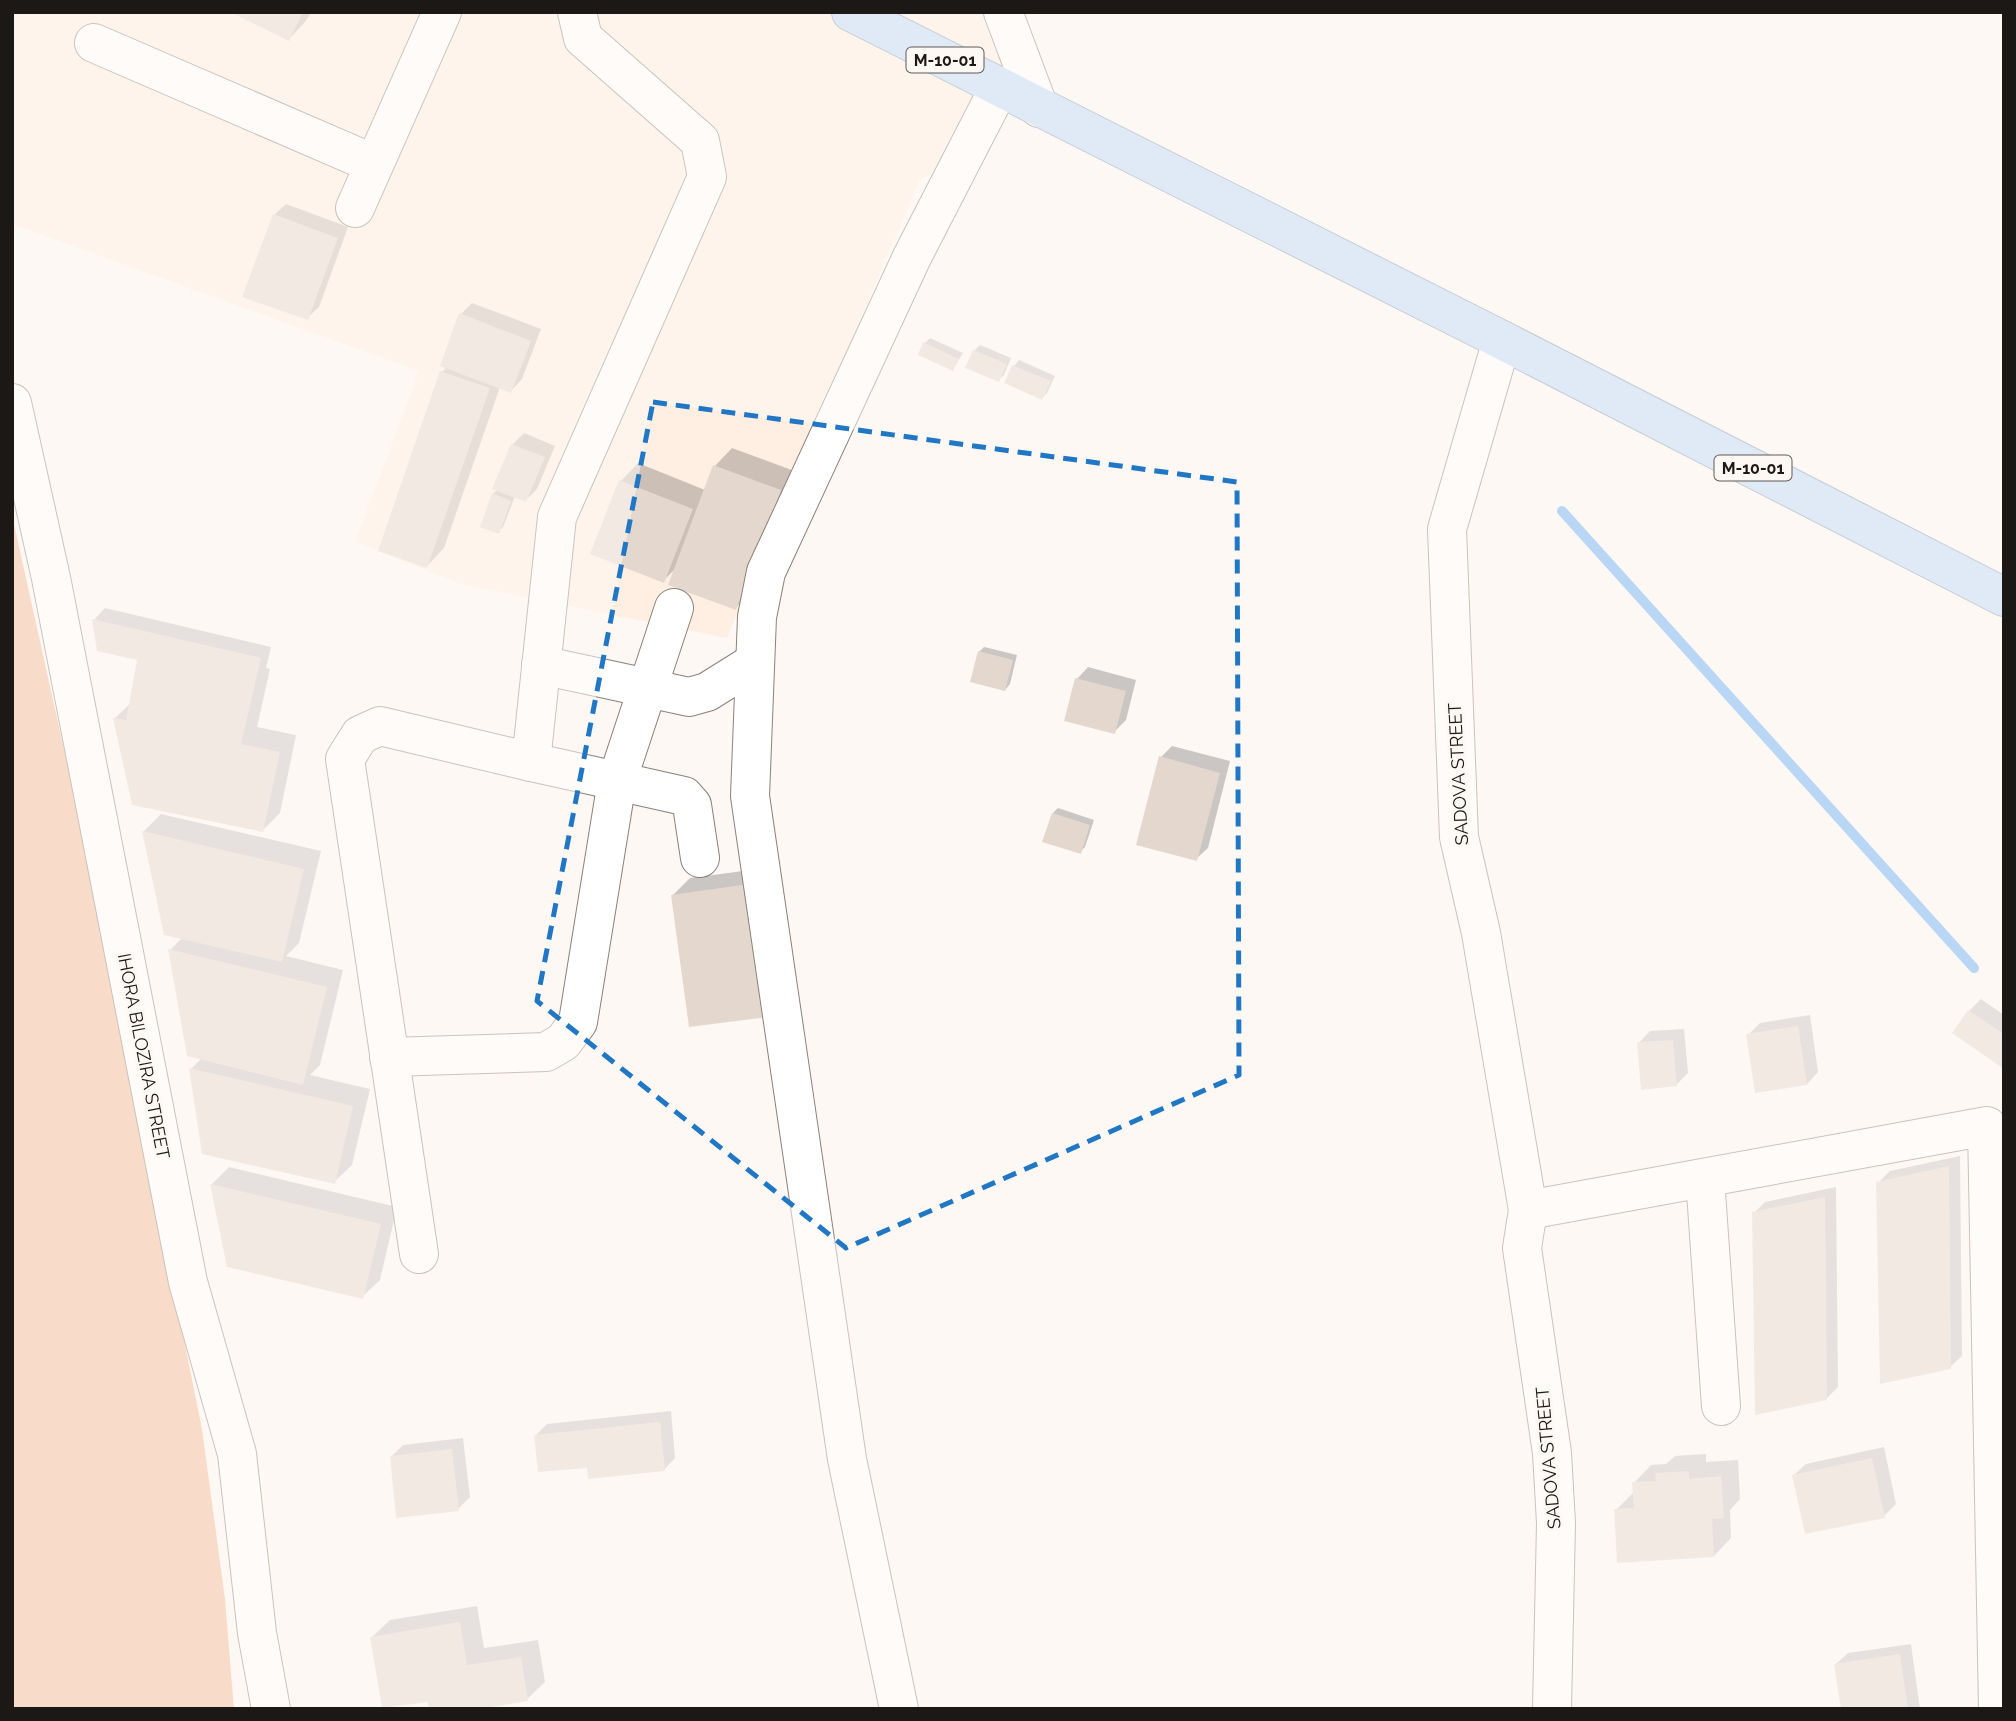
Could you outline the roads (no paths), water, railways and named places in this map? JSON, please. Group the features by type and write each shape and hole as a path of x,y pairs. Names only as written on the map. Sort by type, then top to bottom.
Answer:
{"highway":[{"name":"М-10-01","path":"851,12 2004,597"}],"street":[{"path":"355,208 442,12"},
{"path":"531,762 557,517 707,177 700,141 583,38 577,12"},
{"path":"1003,12 1040,108"},
{"path":"94,43 374,164"},
{"path":"899,1709 847,1459 750,796 757,617 766,572 912,257 999,88"},
{"name":"SADOVA STREET","path":"1502,340 1447,529 1459,838 1480,933 1528,1210 1522,1248 1552,1453 1556,1522 1552,1709"},
{"name":"IHORA BILOZIRA STREET","path":"12,404 51,578 188,1282 237,1454 257,1633 271,1709"},
{"path":"389,1057 546,1052 563,1042 578,1022 617,781 674,608"},
{"path":"541,665 689,697 706,692 755,662"},
{"path":"419,1254 345,759 360,735 380,726 684,796 692,805 700,858"},
{"path":"1528,1210 1995,1124 1998,1709"},
{"path":"1705,1178 1720,1406"}],"waterway":[{"path":"1562,511 1974,968"}]}
